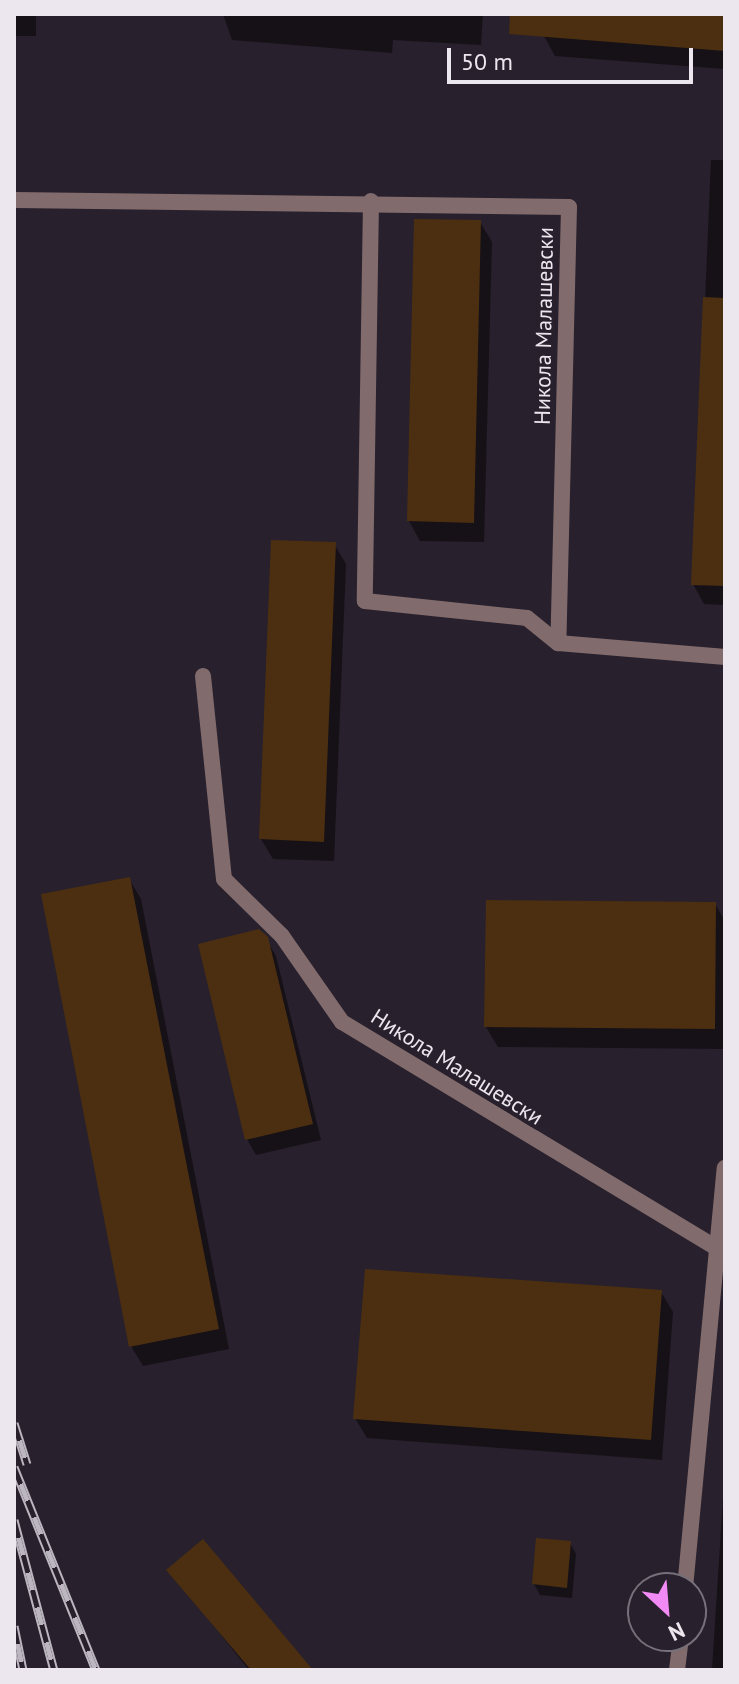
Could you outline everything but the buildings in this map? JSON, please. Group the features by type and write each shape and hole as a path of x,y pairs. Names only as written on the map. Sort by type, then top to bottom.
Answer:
{"lane":[{"name":"Никола Малашевски","path":"14,200 371,201 569,207 558,643"},
{"path":"371,201 365,601 527,618 558,643 725,657"},
{"name":"Никола Малашевски","path":"203,676 224,879 282,936 342,1022 721,1252"},
{"path":"687,1572 721,1252 725,1168"}],"railway":[{"path":"14,1423 27,1464"},
{"path":"14,1467 96,1670"},
{"path":"14,1520 54,1670"},
{"path":"14,1626 23,1670"}]}
